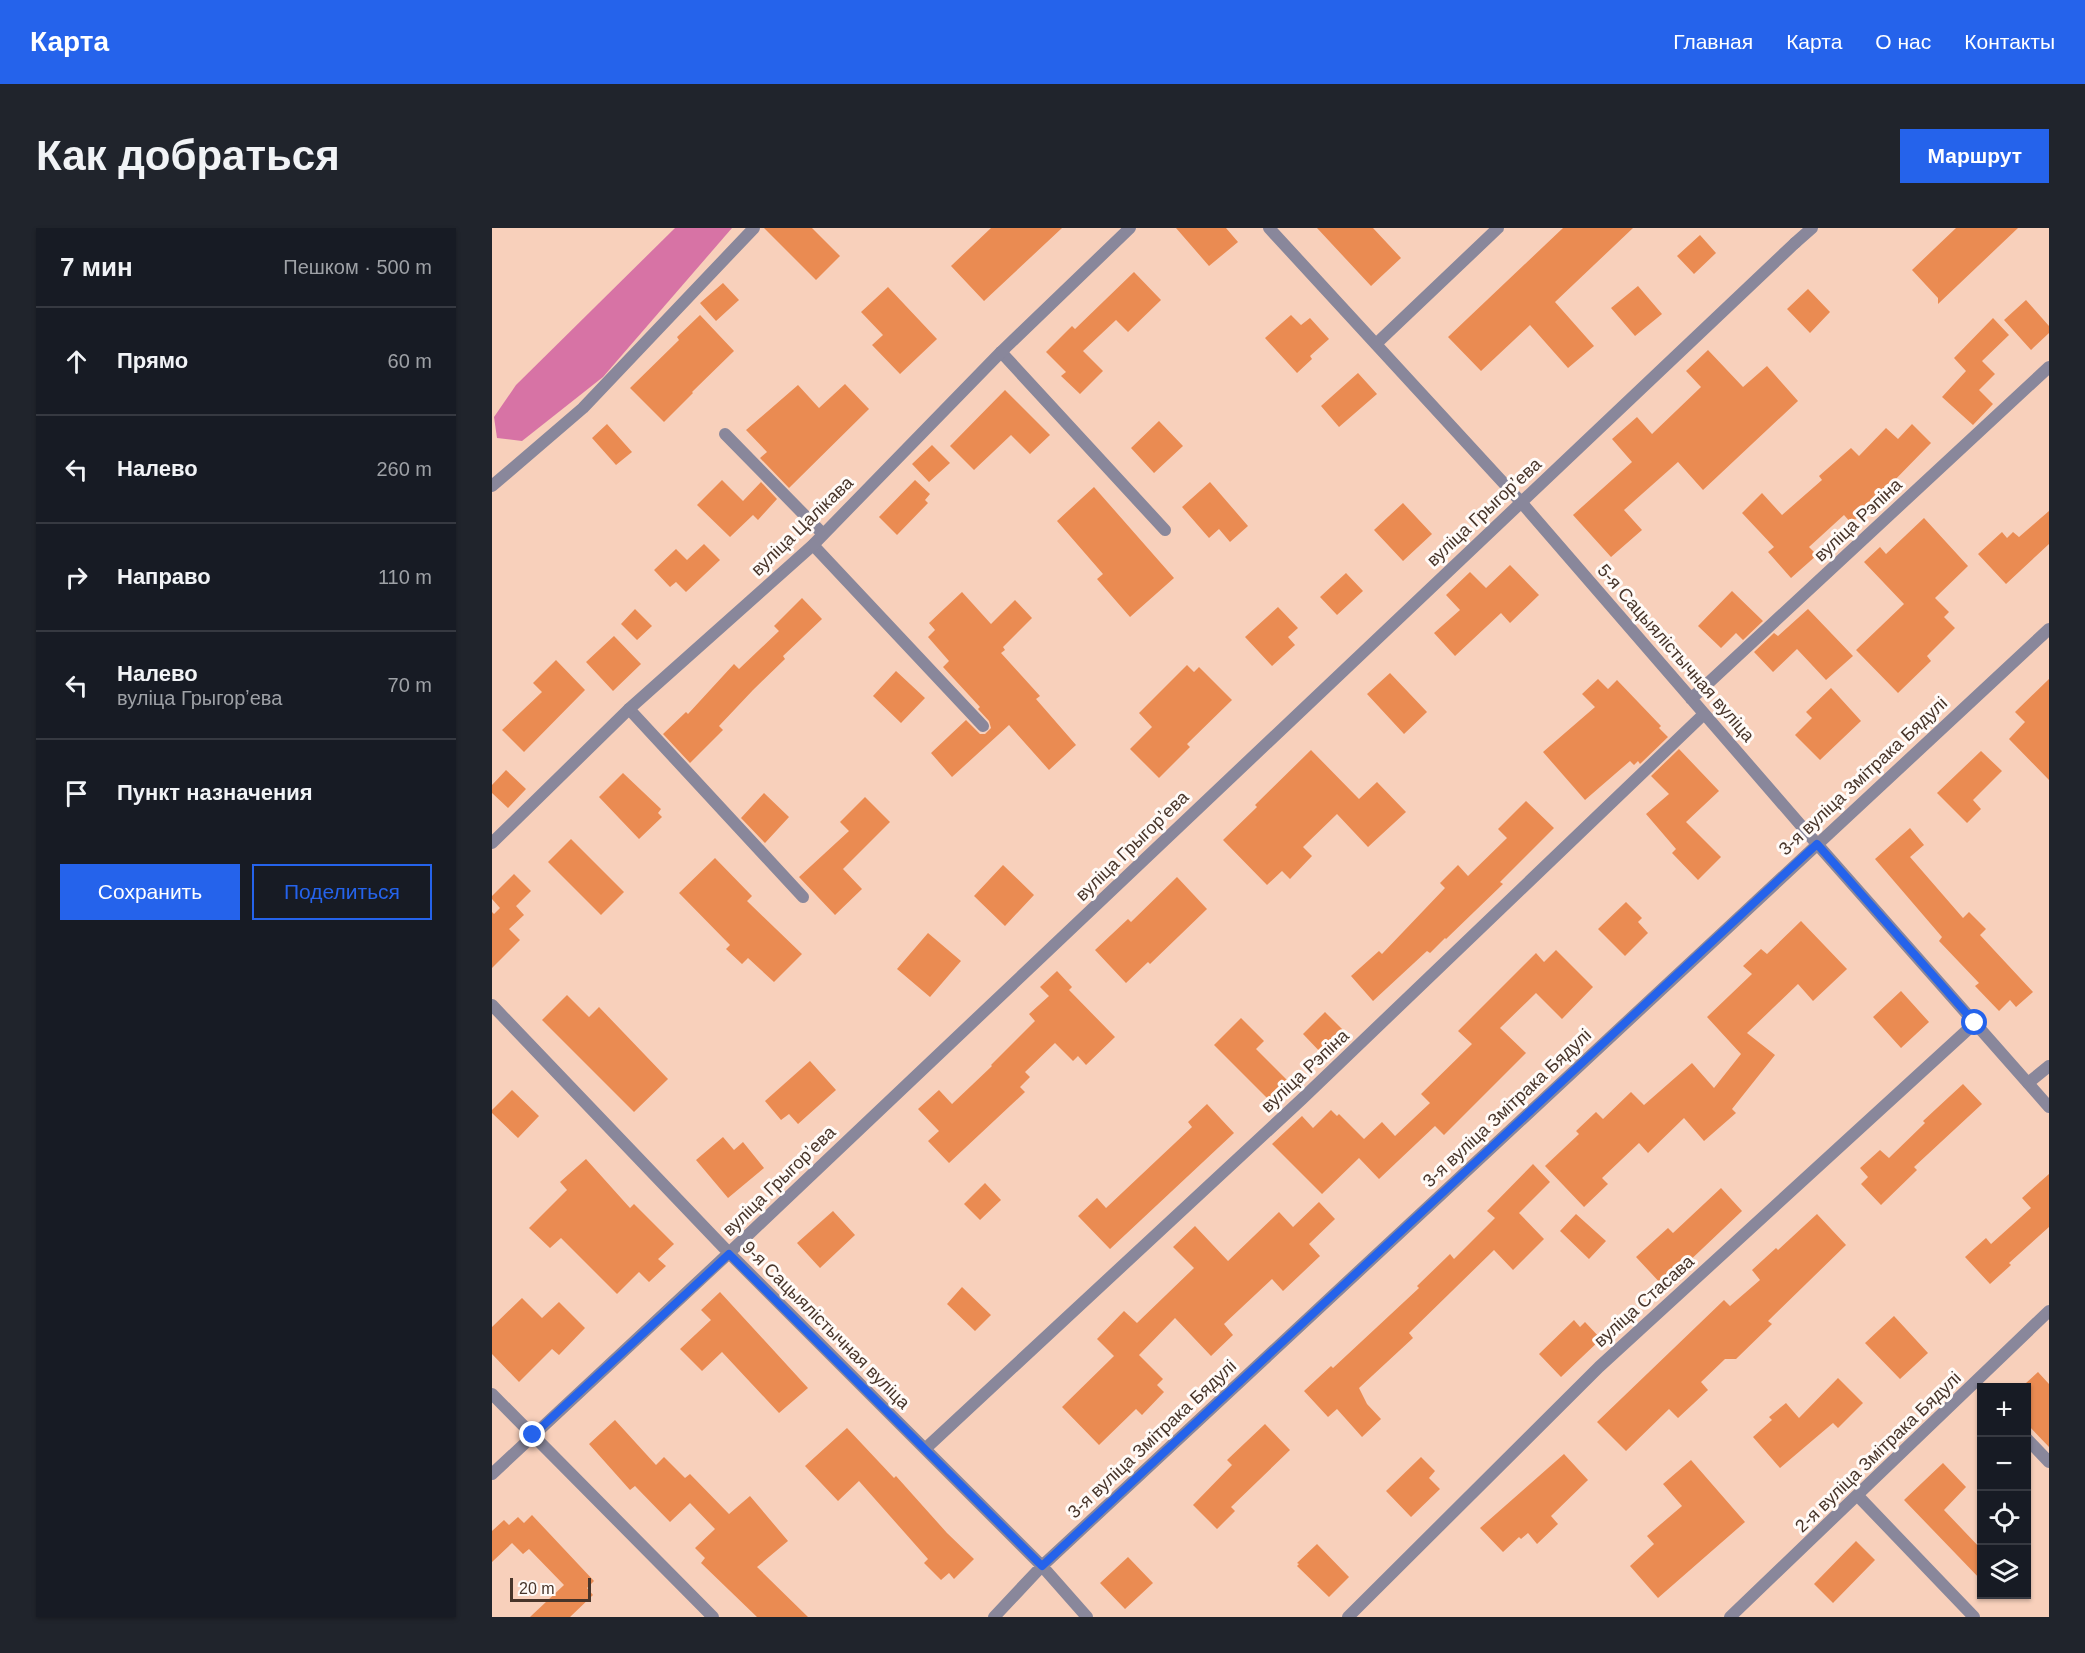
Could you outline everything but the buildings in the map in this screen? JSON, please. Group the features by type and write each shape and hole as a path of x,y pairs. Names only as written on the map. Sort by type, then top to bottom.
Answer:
{"street":[{"path":"492,486 583,408 754,228"},
{"name":"вуліца Цалікава","path":"492,843 629,709 813,545 1001,352 1130,228"},
{"name":"5-я Сацыялістычная вуліца","path":"1269,228 1521,502 1817,844 2049,1107"},
{"path":"1377,344 1498,228"},
{"name":"вуліца Грыгорʼева","path":"492,1474 729,1254 1812,228"},
{"path":"1001,352 1166,530"},
{"name":"вуліца Рэпіна","path":"1691,699 2049,367"},
{"path":"725,434 823,534"},
{"path":"813,545 983,726"},
{"name":"3-я вуліца Змітрака Бядулі","path":"994,1617 1042,1566 2049,629"},
{"path":"629,709 803,897"},
{"name":"вуліца Рэпіна","path":"925,1449 1302,1100 1704,714"},
{"name":"9-я Сацыялістычная вуліца","path":"492,1005 729,1254 1042,1566 1087,1617"},
{"name":"вуліца Стасава","path":"1348,1617 1599,1367 1975,1023"},
{"path":"2028,1083 2049,1066"},
{"name":"2-я вуліца Змітрака Бядулі","path":"1982,1383 2049,1311"},
{"name":"2-я вуліца Змітрака Бядулі","path":"1730,1617 1977,1388"},
{"path":"492,1394 713,1617"},
{"path":"2031,1443 2049,1462"},
{"path":"1858,1496 1974,1617"}],"shaded area":[{"path":"675,228 732,228 603,377 522,441 497,438 494,417 516,385"}],"route":[{"path":"533,1435 729,1254 1042,1566 1817,844 1975,1023"}]}
